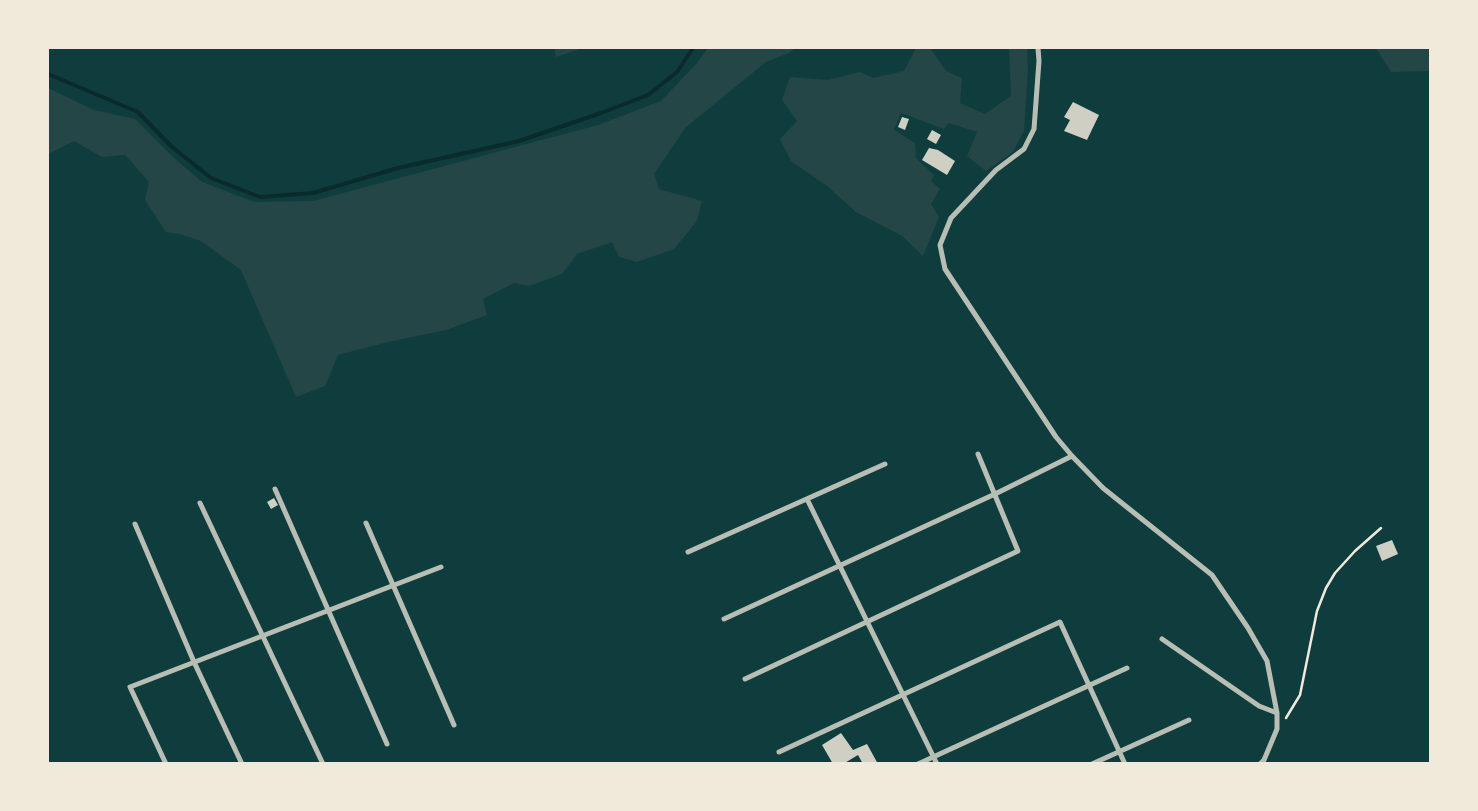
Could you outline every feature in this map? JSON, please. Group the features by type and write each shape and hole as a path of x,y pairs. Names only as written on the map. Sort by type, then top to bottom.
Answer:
{"street":[{"path":"1038,48 1039,61 1034,129 1024,149 996,170 951,218 940,245 945,269 1056,437 1072,456 1103,488 1212,575 1248,628 1267,662 1277,713 1277,729 1264,760 1260,764"},
{"path":"746,679 1018,551 978,454"},
{"path":"724,619 995,494 1072,456"},
{"path":"688,552 885,464"},
{"path":"275,489 387,744"},
{"path":"807,498 938,764"},
{"path":"200,503 323,764"},
{"path":"366,523 454,725"},
{"path":"135,524 194,662 242,764"},
{"path":"166,764 130,687 441,567"},
{"path":"779,752 1060,622 1125,764"},
{"path":"1162,639 1259,706 1277,713"},
{"path":"918,764 1127,668"},
{"path":"1092,764 1189,720"}],"path":[{"path":"1277,729 1300,694 1317,611 1326,588 1336,572 1381,528"}],"shaded area":[{"path":"554,48 583,48 556,57"},
{"path":"708,48 795,48 789,53 766,62 686,127 654,174 659,189 702,201 697,221 674,249 637,262 619,257 612,242 577,254 562,274 529,286 514,283 483,299 487,315 446,330 338,355 325,386 296,397 241,270 201,241 180,234 166,232 145,200 149,182 125,155 102,157 74,141 48,154 48,88 94,110 135,119 173,157 202,182 254,202 313,201 598,125 661,101 696,64"},
{"path":"916,48 930,48 946,71 962,78 960,103 985,114 1011,96 1009,48 1027,48 1028,68 1024,131 1013,152 986,171 967,156 977,132 949,123 944,129 901,113 894,130 915,143 916,158 934,175 931,181 940,189 931,204 939,217 923,256 902,236 856,212 827,186 791,161 780,139 797,121 782,100 790,77 828,80 860,72 873,78 904,71"},
{"path":"1376,48 1430,48 1430,71 1391,72"}],"building":[{"path":"1073,102 1099,115 1087,140 1064,131 1070,120 1064,117"},
{"path":"902,117 909,119 905,130 898,127"},
{"path":"932,130 941,135 936,144 927,139"},
{"path":"929,148 938,150 955,161 947,175 922,160"},
{"path":"274,498 278,505 271,509 267,502"},
{"path":"1392,540 1398,554 1382,561 1376,546"},
{"path":"841,733 853,750 867,744 878,764 863,764 858,755 843,764 833,764 822,745"}],"waterway":[{"path":"48,74 138,112 171,146 211,178 260,197 313,193 398,168 519,141 601,113 648,95 677,72 693,48"}]}
